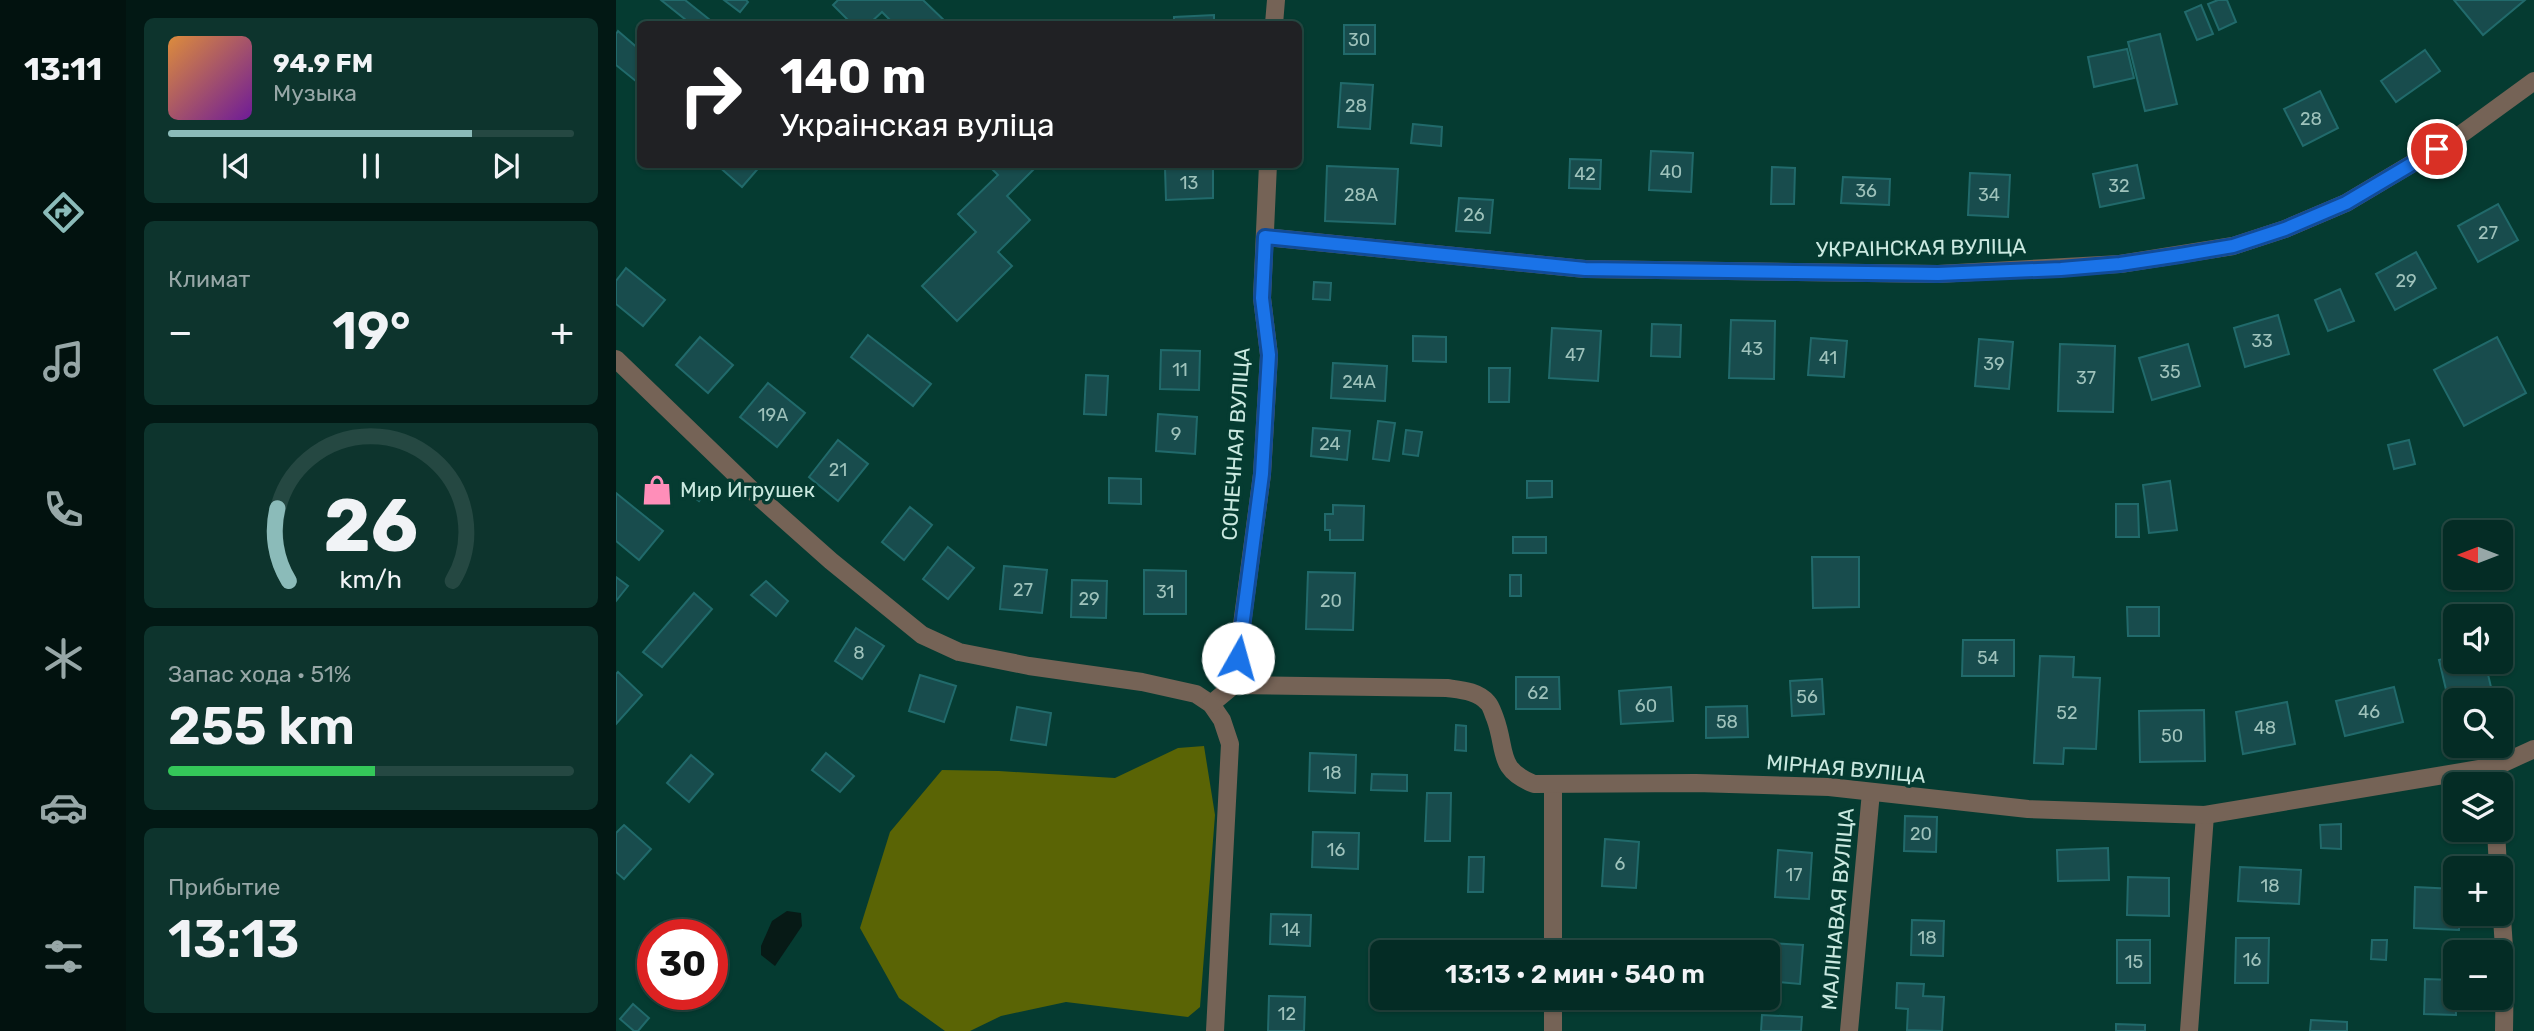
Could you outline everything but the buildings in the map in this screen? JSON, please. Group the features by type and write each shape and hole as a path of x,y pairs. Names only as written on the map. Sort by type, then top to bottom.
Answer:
{"street":[{"path":"1274,21 1276,0"},
{"name":"УКРАІНСКАЯ ВУЛІЦА","path":"1265,237 1585,269 1938,274 2120,264 2233,246 2285,229 2346,203 2460,135 2534,81"},
{"name":"СОНЕЧНАЯ ВУЛІЦА","path":"1234,685 1262,474 1269,355 1262,298 1268,168"},
{"path":"616,359 759,497 831,561 922,635 959,652 1028,666 1142,682 1196,694 1214,709 1222,720 1230,744 1214,1031"},
{"path":"1214,709 1234,685"},
{"name":"МІРНАЯ ВУЛІЦА","path":"1234,685 1422,687 1474,693 1489,703 1497,722 1506,763 1518,778 1534,785 1708,783 1829,787 2028,809 2205,815 2443,782"},
{"name":"МІРНАЯ ВУЛІЦА","path":"2500,772 2534,748"},
{"path":"1553,786 1553,940"},
{"name":"МАЛІНАВАЯ ВУЛІЦА","path":"1849,1031 1871,792"},
{"path":"2189,1031 2205,815"},
{"path":"2503,926 2504,1031"},
{"path":"1553,1010 1553,1031"}],"green space":[{"path":"1204,746 1215,815 1200,1007 1188,1017 1066,1002 1001,1016 970,1031 945,1031 899,998 860,928 890,832 942,770 1115,778 1178,748"}],"water":[{"path":"787,911 801,913 802,926 775,966 761,955 761,946 772,921"}],"place":[{"name":"Мир Игрушек","path":"657,490"}],"route":[{"path":"1238,658 1262,474 1269,355 1262,298 1265,237 1585,269 1938,274 2061,269 2120,264 2233,246 2285,229 2346,203 2437,149"}]}
